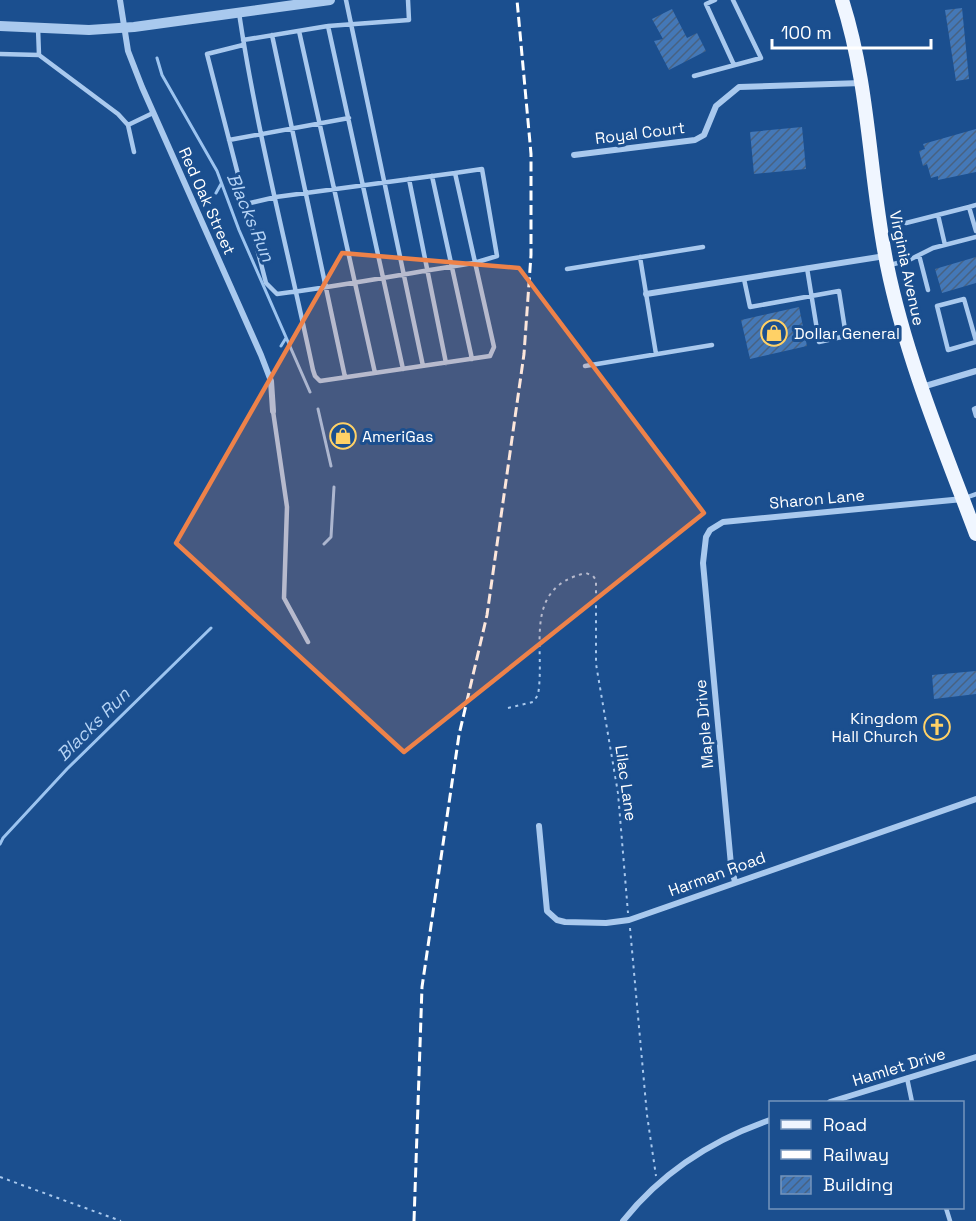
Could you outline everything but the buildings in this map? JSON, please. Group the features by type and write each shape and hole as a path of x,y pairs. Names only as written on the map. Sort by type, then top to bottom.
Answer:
{"main road":[{"name":"Virginia Avenue","path":"842,0 863,83 886,261 899,319 922,387 969,496 976,534"}],"street":[{"name":"Red Oak Street","path":"120,0 128,51 153,113 261,355 271,381 273,411"},
{"path":"0,26 124,28 330,0"},
{"name":"Royal Court","path":"574,156 695,140 704,135 716,106 739,87 863,83"},
{"path":"646,294 807,268 886,261"},
{"path":"922,387 976,371"},
{"name":"Sharon Lane","path":"703,563 706,537 710,530 723,522 969,496"},
{"name":"Maple Drive","path":"703,563 727,833 735,882"},
{"name":"Harman Road","path":"539,826 544,903 550,916 565,922 606,923 629,920 976,799"},
{"name":"Hamlet Drive","path":"833,1101 976,1057"},
{"path":"623,1221 660,1180 711,1145 769,1121"}],"lane":[{"path":"346,0 423,366"},
{"path":"246,204 276,197 482,169 497,256 474,263 296,292 277,294 266,283 207,54 272,36 328,26 409,20 408,0"},
{"path":"715,0 706,4 734,65"},
{"path":"694,76 761,58 734,0"},
{"path":"239,13 243,43 296,292 315,376 320,381 490,356 494,347 455,172"},
{"path":"328,26 365,185 403,369"},
{"path":"38,28 39,55"},
{"path":"299,31 375,373"},
{"path":"272,36 345,377"},
{"path":"0,54 39,55 118,114 128,125 134,152"},
{"path":"128,125 153,113"},
{"path":"229,140 350,118"},
{"path":"432,176 472,359"},
{"path":"409,179 446,363"},
{"path":"906,223 976,205"},
{"path":"969,207 976,231"},
{"path":"938,215 945,245"},
{"path":"886,261 920,255 945,245 976,237"},
{"path":"567,269 703,247"},
{"path":"920,255 928,290"},
{"path":"640,257 656,354"},
{"path":"744,279 750,307 811,296 839,291 846,336 819,342 811,296 807,268"},
{"path":"963,299 976,341 948,350 937,306 963,299"},
{"path":"585,366 712,345"},
{"path":"976,408 974,409 976,416"},
{"path":"273,411 287,507 284,598 308,642"},
{"path":"908,1078 912,1101"}],"path":[{"name":"Lilac Lane","path":"508,708 527,704 538,695 541,619 548,597 565,581 586,573 594,576 596,580 596,664 618,793 653,1167 660,1180"},
{"path":"0,1177 121,1221"}],"highlighted area":[{"path":"342,253 519,268 704,513 404,752 176,543"}],"waterway":[{"name":"Blacks Run","path":"157,58 162,75 217,171 239,230 310,392"},
{"path":"216,193 221,184"},
{"path":"281,346 286,338"},
{"name":"Blacks Run","path":"318,409 331,466"},
{"name":"Blacks Run","path":"324,544 331,537 334,487"},
{"name":"Blacks Run","path":"0,844 67,769 211,628"}],"railway":[{"path":"414,1221 422,987 459,735 487,615 524,354 531,255 531,154 517,0"}],"place":[{"name":"Dollar General","path":"774,333"},
{"name":"AmeriGas","path":"343,436"},
{"name":"Kingdom Hall Church","path":"937,727"}]}
